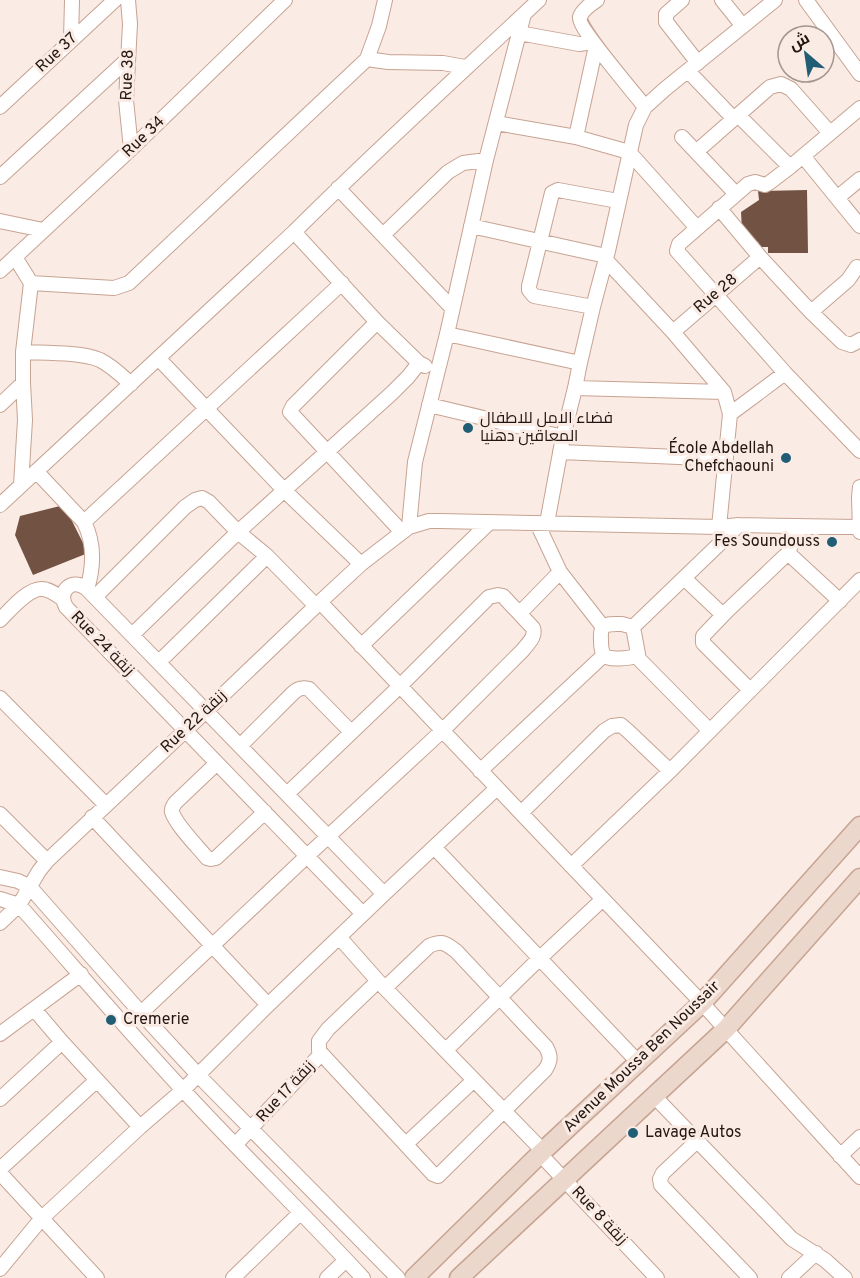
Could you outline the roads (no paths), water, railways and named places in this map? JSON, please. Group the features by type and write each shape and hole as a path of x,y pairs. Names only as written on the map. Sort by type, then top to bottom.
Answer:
{"street":[{"path":"71,40 72,0"},
{"name":"Rue 37","path":"0,107 6,94 115,0"},
{"name":"Rue 38","path":"128,0 130,24 126,100 131,149"},
{"name":"Rue 34","path":"0,271 131,149 285,0"},
{"path":"31,283 114,288 129,283 367,59 379,26 385,0"},
{"path":"0,505 539,0"},
{"path":"597,0 580,18 583,28 645,107"},
{"path":"682,0 666,14 665,18 693,67 736,117 790,168"},
{"path":"722,0 742,25"},
{"path":"806,0 860,74"},
{"path":"603,627 560,572 542,523 636,125 645,107 770,2"},
{"path":"405,529 415,462 447,334 486,160 524,14"},
{"path":"519,33 579,44 595,44"},
{"path":"576,137 595,44"},
{"path":"0,177 128,59"},
{"path":"367,59 388,62 443,63 465,67"},
{"path":"696,152 770,87 781,84 791,89 830,133"},
{"path":"860,108 767,185 752,182 736,194 679,244 677,251 785,373 860,451"},
{"path":"496,123 576,137 629,152 697,228"},
{"path":"682,137 736,194"},
{"path":"803,156 860,226"},
{"path":"383,235 448,172 463,163 486,160"},
{"path":"837,198 860,179"},
{"path":"338,188 452,308"},
{"path":"593,307 540,298 530,293 529,286 550,196 555,191 618,201"},
{"path":"720,208 760,257 842,342 851,345 860,340"},
{"path":"0,221 43,230"},
{"path":"471,226 606,258 724,392 730,414 719,527"},
{"path":"294,232 418,363 437,372"},
{"path":"15,257 31,283 23,352 25,420 21,485"},
{"name":"Rue 28","path":"672,332 760,257"},
{"path":"811,312 848,280 859,264"},
{"path":"84,522 342,283"},
{"path":"377,322 290,409 291,414 327,452 405,529"},
{"path":"447,334 580,363"},
{"path":"23,352 75,355 99,360 116,370 131,384"},
{"path":"158,358 285,491 361,564"},
{"path":"132,635 238,532 392,393 418,363"},
{"path":"730,414 785,373"},
{"path":"1,403 23,384"},
{"path":"575,388 724,392"},
{"path":"429,405 563,437"},
{"path":"560,452 726,459"},
{"path":"36,471 84,522 89,532 93,558 91,593"},
{"path":"405,529 429,521 719,527 798,526 860,529 860,487"},
{"path":"91,593 185,507 202,498 210,502 238,532 318,604 400,686 702,1003 840,1156 858,1170"},
{"path":"361,646 489,523"},
{"path":"633,627 738,525"},
{"path":"750,690 703,643 703,636 788,553 798,526"},
{"name":"Rue 22 زنقة","path":"0,923 19,905 47,861 361,564 405,529"},
{"path":"788,553 840,601"},
{"path":"159,662 267,556"},
{"path":"519,613 560,572"},
{"path":"684,578 723,615"},
{"path":"571,866 670,771 860,580"},
{"name":"Rue 24 زنقة","path":"363,914 66,608 63,599 66,589 71,585 83,585 384,894"},
{"path":"0,620 36,590 42,588 63,599"},
{"path":"141,1013 442,731 533,637 535,633 533,628 503,596 498,594 489,597 400,686 286,794"},
{"path":"604,655 601,637 603,627 622,624 633,627"},
{"path":"633,627 638,649 636,656"},
{"path":"604,655 614,658 636,656"},
{"path":"480,771 604,655"},
{"path":"636,656 710,731"},
{"path":"240,746 300,688 309,689 351,732"},
{"path":"0,698 106,805"},
{"path":"520,813 590,743 612,726 621,725 670,771"},
{"path":"218,763 172,808 180,825 207,858 211,860 216,858 265,812"},
{"path":"0,1269 42,1218 140,1126 183,1090 268,1005 497,788"},
{"path":"0,814 47,861"},
{"path":"92,818 268,1005"},
{"name":"Avenue Moussa Ben Noussair","path":"414,1278 542,1152 702,1003 860,826"},
{"path":"434,847 638,1062"},
{"path":"0,877 18,881 30,887 198,1075 398,1278"},
{"path":"459,1278 726,1029 860,878"},
{"path":"0,899 19,905 183,1090 363,1278"},
{"path":"446,1050 603,899"},
{"name":"Rue 8 زنقة","path":"339,938 504,1110 565,1180 657,1278"},
{"name":"Rue 17 زنقة","path":"235,1145 320,1052 319,1041 328,1029 429,946 438,942 447,944 499,998"},
{"path":"0,1034 81,974"},
{"path":"320,1052 433,1174 438,1176 550,1063 550,1054 546,1047 499,998"},
{"path":"33,1009 140,1126"},
{"path":"0,1099 62,1042"},
{"path":"97,1080 0,1171 97,1278"},
{"path":"406,1144 474,1080"},
{"path":"654,1096 792,1239 825,1260 844,1278"},
{"path":"840,1156 860,1137"},
{"path":"697,1141 663,1173 660,1179 661,1185 750,1278"},
{"path":"233,1278 300,1213"},
{"path":"789,1278 816,1254"},
{"path":"327,1278 346,1260"}],"place":[{"name":"فضاء الامل للاطفال المعاقين دهنيا","path":"468,428"},
{"name":"École Abdellah Chefchaouni","path":"786,458"},
{"name":"Fes Soundouss","path":"832,542"},
{"name":"Cremerie","path":"111,1020"},
{"name":"Lavage Autos","path":"633,1133"}]}
